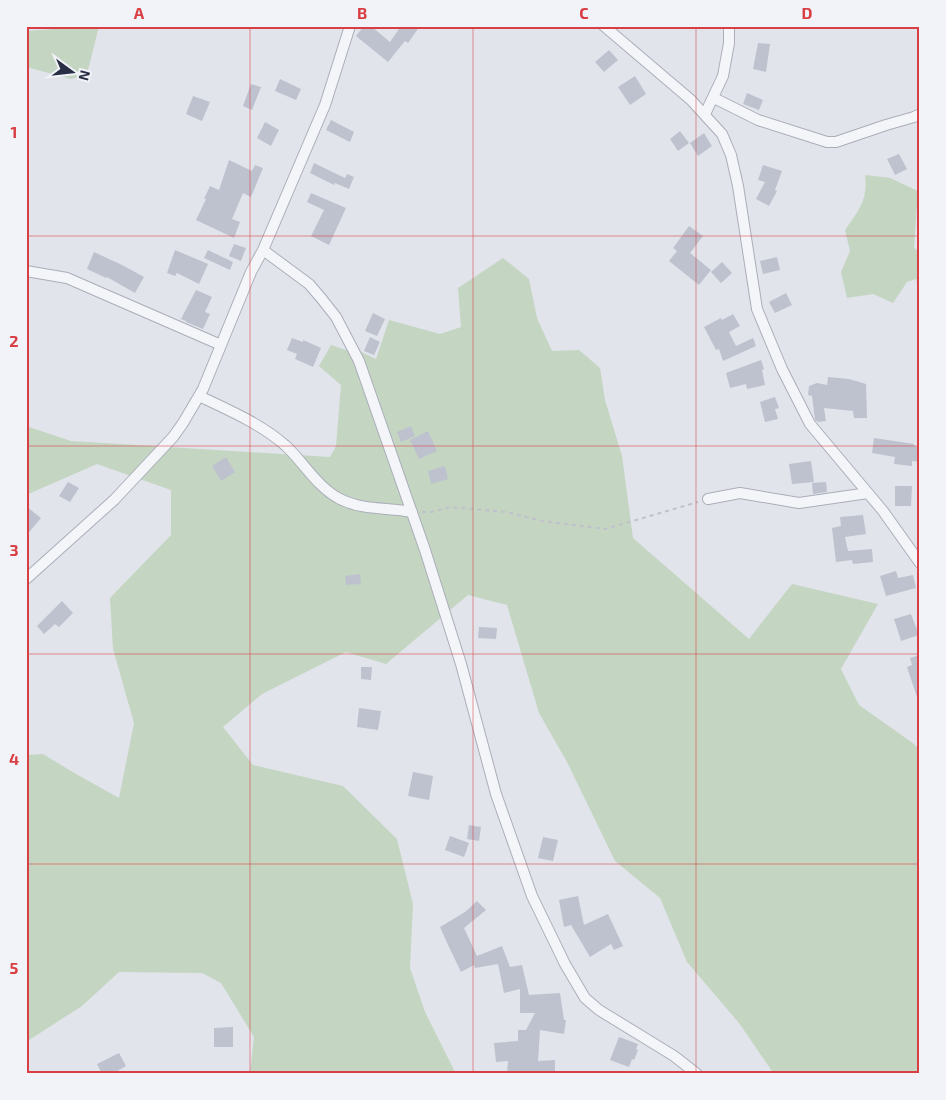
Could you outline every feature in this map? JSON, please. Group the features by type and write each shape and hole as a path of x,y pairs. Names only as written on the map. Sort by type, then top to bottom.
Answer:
{"street":[{"path":"26,580 126,488 173,437 199,396 251,272 263,250 325,105 350,26"},
{"path":"604,26 705,114 722,134 731,155 738,186 757,309 762,326 804,415 816,432 868,493 920,563"},
{"path":"705,114 723,76 729,44 729,26"},
{"path":"714,98 758,120 827,142 836,142 920,114"},
{"path":"263,250 309,284 336,317 359,361 412,512 461,664 496,794 532,896 565,964 585,998 599,1010 674,1056 697,1074"},
{"path":"26,270 67,278 220,345"},
{"path":"199,396 240,416 285,446 324,490 342,500 369,509 398,509 412,512"},
{"path":"708,499 740,493 799,503 868,493"}],"path":[{"path":"412,512 431,512 450,507 506,512 542,521 604,529 708,499"}],"green space":[{"path":"99,26 87,74 71,79 26,68 26,31"},
{"path":"865,175 890,178 918,191 914,248 920,252 920,297 916,279 907,282 893,303 873,294 847,298 841,272 850,251 845,230 864,198"},
{"path":"503,258 529,279 537,318 552,351 579,350 600,368 605,400 622,456 633,538 749,639 792,584 878,604 841,669 859,705 920,750 920,1074 774,1074 739,1023 687,962 660,898 615,861 567,762 539,713 507,605 468,595 386,664 346,652 262,694 223,727 253,765 343,786 397,839 413,904 410,968 425,1012 456,1074 250,1074 254,1037 221,983 202,973 119,972 82,1006 26,1042 26,755 43,754 119,798 134,723 113,649 110,598 171,535 171,490 97,464 26,495 26,426 71,441 330,457 336,446 341,385 319,366 331,345 349,351 359,351 376,359 389,320 440,334 461,327 458,288"}],"building":[{"path":"364,26 371,26 390,42 401,26 420,26 408,43 405,41 388,62 356,36"},
{"path":"758,43 770,44 766,72 753,69"},
{"path":"609,50 618,60 604,72 595,62"},
{"path":"635,76 646,94 630,105 618,87"},
{"path":"280,79 301,89 296,100 275,91"},
{"path":"251,84 261,87 252,110 243,106"},
{"path":"747,93 763,100 759,110 743,104"},
{"path":"193,96 210,102 202,121 186,114"},
{"path":"331,120 354,132 350,142 326,130"},
{"path":"265,122 279,130 271,146 257,138"},
{"path":"680,131 689,143 678,151 670,139"},
{"path":"704,133 712,146 698,156 690,143"},
{"path":"899,154 907,169 895,175 887,159"},
{"path":"229,160 252,171 255,165 263,168 251,197 243,193 232,219 240,222 234,238 196,220 210,186 219,190"},
{"path":"314,163 345,178 347,174 354,177 349,189 335,183 334,185 310,173"},
{"path":"763,165 782,171 775,190 777,191 769,206 756,199 765,182 758,180"},
{"path":"311,193 346,208 329,245 311,236 324,210 307,202"},
{"path":"689,226 703,236 690,253 711,270 699,285 669,261 677,251 673,248"},
{"path":"234,244 246,248 241,261 229,256"},
{"path":"175,250 208,264 199,284 177,273 175,276 167,273"},
{"path":"208,250 233,262 230,270 204,258"},
{"path":"94,252 144,277 135,293 107,277 87,269"},
{"path":"777,257 780,270 763,274 760,261"},
{"path":"722,262 732,273 721,283 711,272"},
{"path":"196,290 212,297 205,312 210,314 203,329 181,319"},
{"path":"786,293 792,305 775,313 769,302"},
{"path":"373,313 385,319 377,336 365,331"},
{"path":"733,314 740,326 729,332 736,346 753,338 756,346 723,361 719,349 716,350 704,327"},
{"path":"370,337 380,342 374,355 364,351"},
{"path":"292,338 303,342 303,340 321,348 313,367 295,359 297,354 287,350"},
{"path":"761,360 764,369 762,370 765,385 747,389 746,384 730,388 726,373"},
{"path":"828,377 849,379 866,384 867,418 854,418 853,411 824,408 826,421 818,422 815,420 812,396 808,395 809,386 817,383 827,385"},
{"path":"775,397 779,408 775,409 778,419 765,422 760,402"},
{"path":"411,426 415,436 401,442 397,432"},
{"path":"428,431 437,451 419,459 410,440"},
{"path":"874,438 914,444 914,446 920,447 920,462 912,461 912,466 894,464 895,457 872,453"},
{"path":"226,457 235,472 221,481 212,466"},
{"path":"811,461 814,482 792,484 789,464"},
{"path":"445,466 448,479 431,484 428,471"},
{"path":"68,482 79,488 70,502 59,496"},
{"path":"826,482 827,492 813,494 812,483"},
{"path":"895,486 912,486 911,506 895,506"},
{"path":"26,506 41,518 26,536"},
{"path":"863,515 866,534 845,537 848,551 872,549 873,562 853,564 852,560 836,562 832,528 841,526 840,517"},
{"path":"896,571 898,578 913,575 916,588 886,596 880,576"},
{"path":"360,574 361,584 346,585 345,576"},
{"path":"62,601 73,613 59,627 55,624 44,634 37,626"},
{"path":"911,614 919,635 901,641 894,619"},
{"path":"479,627 497,628 496,639 478,638"},
{"path":"920,655 920,700 918,700 907,667 912,665 910,658"},
{"path":"361,667 372,667 371,680 361,679"},
{"path":"359,708 381,711 378,730 357,727"},
{"path":"413,772 433,776 429,800 408,796"},
{"path":"469,825 481,827 479,841 467,839"},
{"path":"450,836 469,843 464,857 445,850"},
{"path":"543,837 558,840 553,861 538,858"},
{"path":"578,896 584,925 608,914 623,946 614,950 611,944 590,957 571,925 564,927 559,900"},
{"path":"477,901 486,910 464,928 477,956 502,946 510,967 522,965 529,995 560,993 564,1020 566,1020 564,1034 540,1030 538,1061 555,1060 555,1071 535,1072 535,1074 507,1074 508,1061 496,1062 494,1043 518,1041 518,1030 526,1030 535,1013 520,1013 520,989 504,993 498,964 475,968 474,965 461,972 440,927 465,912"},
{"path":"233,1027 233,1047 214,1047 214,1028"},
{"path":"619,1037 638,1044 636,1049 638,1050 629,1067 610,1060"},
{"path":"119,1053 126,1066 112,1074 102,1074 97,1064"}]}
